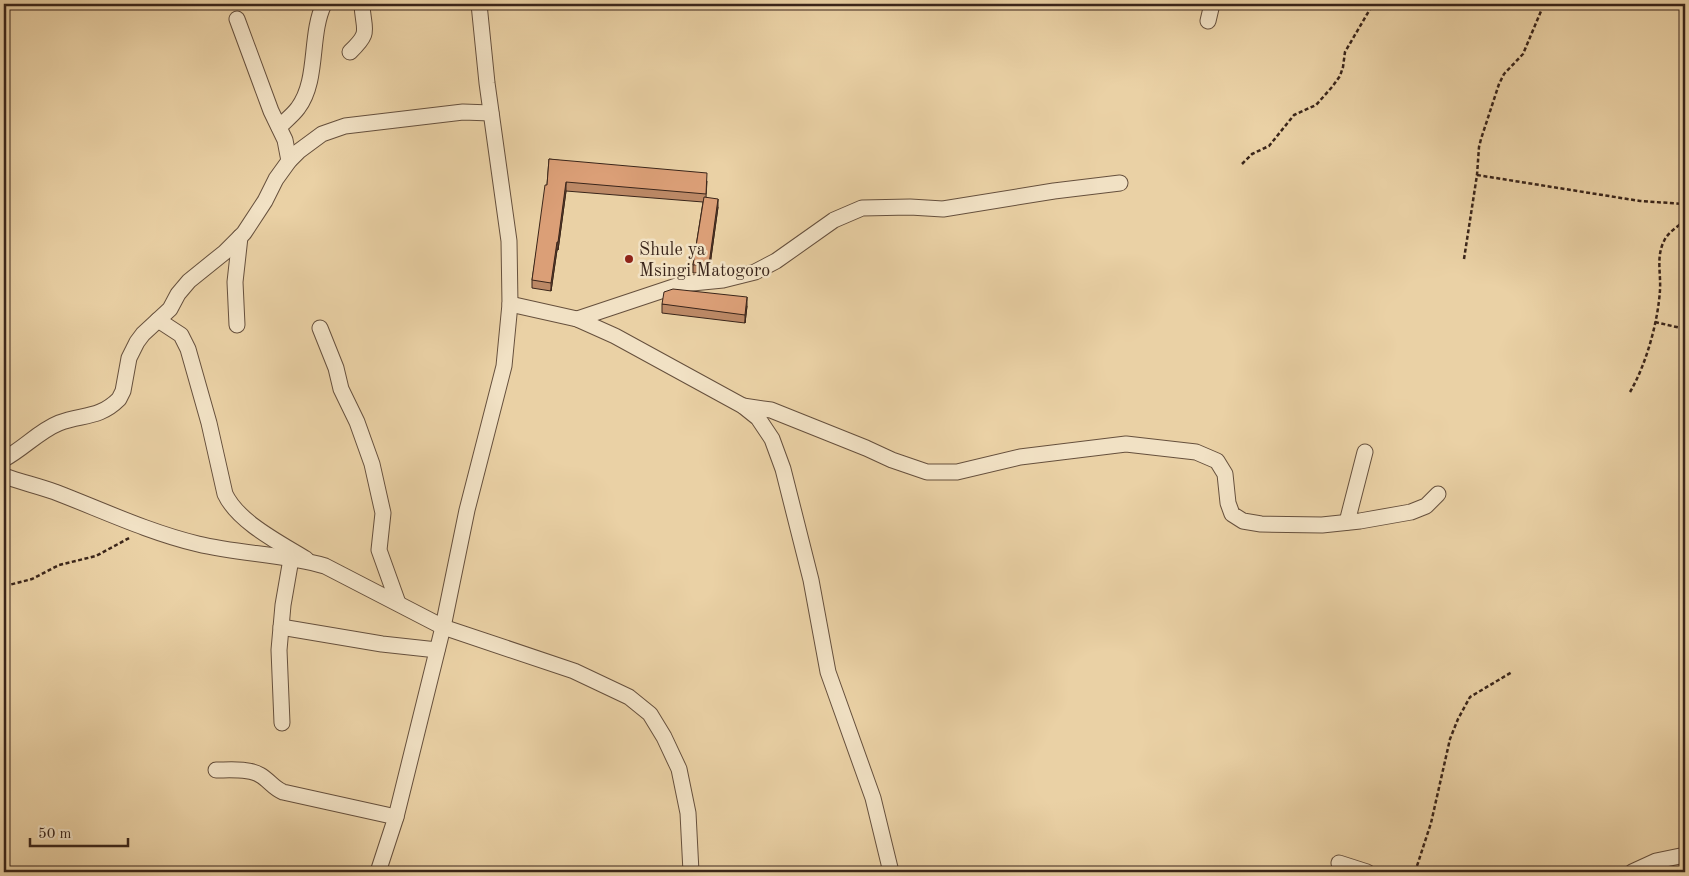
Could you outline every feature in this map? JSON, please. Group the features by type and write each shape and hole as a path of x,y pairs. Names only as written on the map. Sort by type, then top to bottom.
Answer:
{"street":[{"path":"278,127 298,108 304,96 312,65 317,27 324,4"},
{"path":"350,52 362,40 365,33 362,4"},
{"path":"378,872 396,817 443,627 467,510 504,366 510,304 509,241 479,4"},
{"path":"1208,21 1212,4"},
{"path":"237,19 278,127 285,140 289,161"},
{"path":"4,459 58,424 96,415 115,404 123,391 132,349 143,334 170,309 178,294 189,281 225,252 240,237 265,201 276,179 289,161 322,134 345,126 463,112 492,113"},
{"path":"577,319 682,284 723,280 755,272 776,261 834,220 862,208 903,207 943,210 1120,182"},
{"path":"238,325 235,282 240,237"},
{"path":"510,304 577,319 615,336 743,406 758,418 772,439 783,469 811,580 828,672 872,798 891,872"},
{"path":"158,320 181,335 188,349 209,423 225,494 229,503 236,512 309,561"},
{"path":"320,328 336,368 341,388 357,422 372,464 383,513 379,550 398,603"},
{"path":"743,406 771,410 892,460 927,472 957,472 1020,457 1126,444 1196,452 1217,461 1225,474 1228,503 1232,514 1243,521 1261,524 1322,525 1411,512 1426,506 1438,494"},
{"path":"1347,522 1365,452"},
{"path":"4,476 52,491 131,524 196,544 238,552 309,561 337,571 443,627 574,672 629,696 650,714 664,737 679,769 688,813 691,872"},
{"path":"282,723 279,650 283,606 292,559"},
{"path":"281,627 437,650"},
{"path":"216,770 255,772 274,788 283,792 396,817"},
{"path":"1632,872 1656,860 1685,855"},
{"path":"1339,863 1367,872"}],"path":[{"path":"1242,164 1252,154 1269,146 1294,115 1316,105 1332,87 1340,76 1345,52 1373,4"},
{"path":"1464,260 1477,175 1479,147 1499,84 1504,74 1523,54 1544,4"},
{"path":"1477,175 1640,201 1685,204"},
{"path":"1630,392 1638,378 1655,322 1660,290 1658,261 1662,246 1668,234 1685,220"},
{"path":"1655,322 1685,329"},
{"path":"5,586 32,580 60,565 96,556 148,528"},
{"path":"1416,872 1431,823 1450,739 1458,719 1470,697 1512,672"}],"building":[{"path":"549,159 707,173 706,194 566,182 551,283 532,280 545,185 547,185"},
{"path":"704,197 718,199 709,264 693,265"},
{"path":"673,289 747,297 745,315 662,304 664,292"}],"place":[{"name":"Shule ya Msingi Matogoro","path":"629,259"}]}
